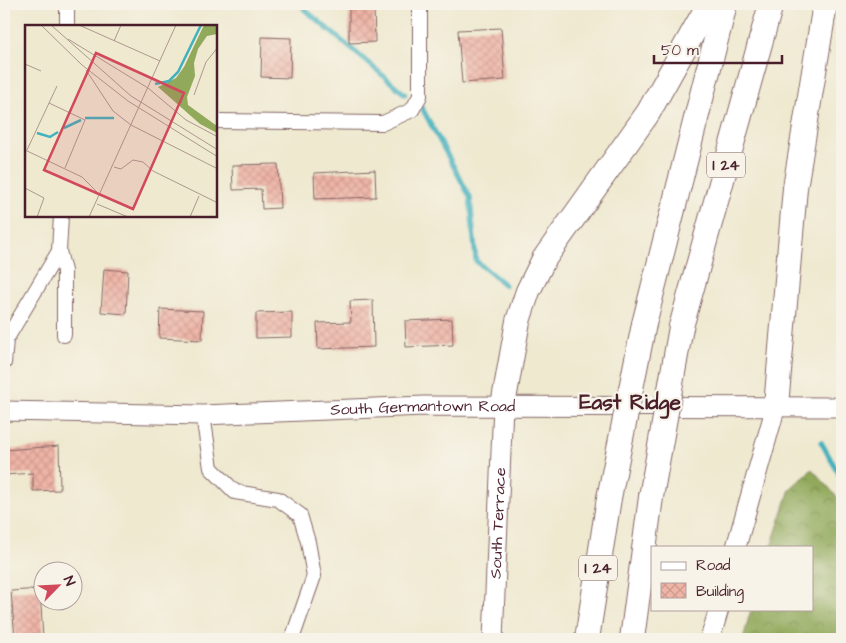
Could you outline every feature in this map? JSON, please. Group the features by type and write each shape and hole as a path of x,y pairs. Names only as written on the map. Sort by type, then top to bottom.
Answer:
{"highway":[{"path":"504,406 518,321 528,291 544,259 648,113 709,4"},
{"name":"I 24","path":"587,639 609,498 644,324 725,4"},
{"name":"I 24","path":"632,639 650,497 681,327 770,4"},
{"path":"776,406 795,188 825,4"}],"main road":[{"name":"South Germantown Road","path":"4,411 203,415 424,406 842,407"},
{"name":"South Terrace","path":"493,639 504,406"},
{"path":"736,546 776,406"},
{"path":"710,639 719,610"}],"street":[{"path":"67,4 67,25"},
{"path":"218,121 383,123 412,110 420,96 420,4"},
{"path":"61,218 60,251 64,271 64,335"},
{"path":"4,362 6,340 60,251"},
{"path":"203,415 211,468 235,492 278,499 300,515 308,542 314,576 292,639"}],"green space":[{"path":"812,469 842,502 842,639 743,639 751,610 814,610 814,546 771,546 790,489"}],"building":[{"path":"349,4 374,4 375,42 349,43"},
{"path":"501,28 505,80 462,83 458,30"},
{"path":"262,37 291,38 290,78 261,77"},
{"path":"278,164 280,208 262,209 261,189 233,190 232,165"},
{"path":"375,170 376,197 315,199 314,173"},
{"path":"104,269 128,271 126,314 101,312"},
{"path":"373,300 374,347 318,349 317,323 351,322 350,301"},
{"path":"160,309 203,311 202,340 159,338"},
{"path":"292,312 292,337 256,338 256,313"},
{"path":"452,319 453,345 406,347 405,321"},
{"path":"59,446 60,490 33,491 33,473 4,475 4,450"},
{"path":"32,590 32,610 41,610 43,639 15,639 11,591"}],"waterway":[{"path":"304,9 405,94"},
{"path":"422,108 470,197 476,261 505,285"},
{"path":"821,442 842,479"}],"district":[{"name":"East Ridge","path":"630,402"}]}
